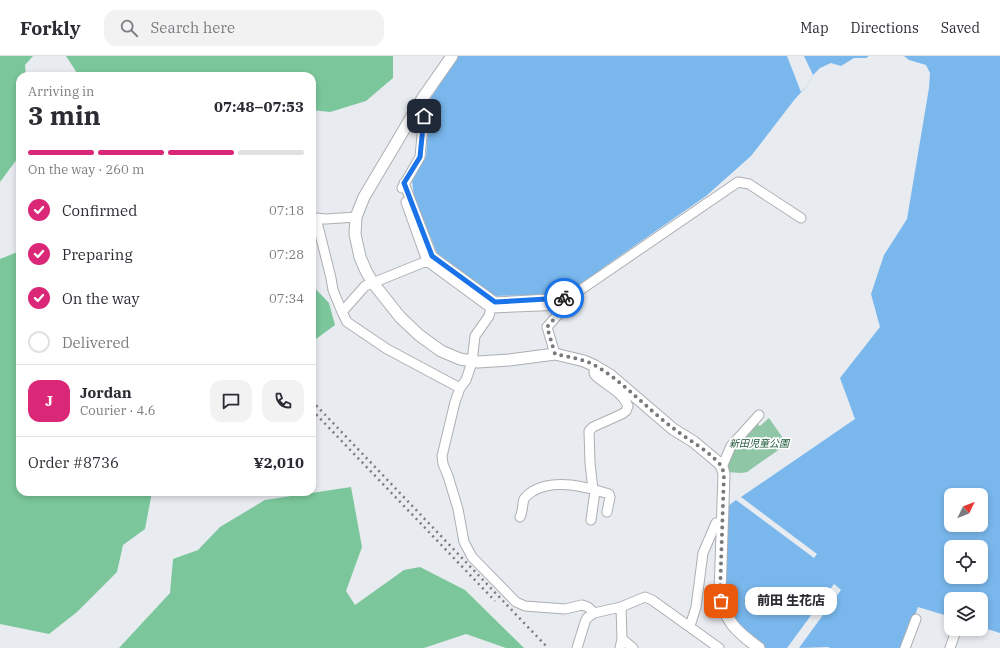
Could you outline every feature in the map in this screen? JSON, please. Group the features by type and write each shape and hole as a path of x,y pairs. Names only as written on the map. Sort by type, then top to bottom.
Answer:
{"main road":[{"path":"452,56 422,99 364,197 356,217 356,234 360,256 366,272 400,316 419,335 441,350 460,359 472,362 509,360 555,354 584,361 610,375 673,429 694,442 719,463 724,474 721,601 726,617 734,627 759,648"}],"street":[{"path":"422,99 425,103 420,157 402,186 402,193 427,261 492,308 565,302"},
{"path":"555,354 547,327 563,309 565,302 738,182 749,184 801,218"},
{"path":"404,183 432,256 495,302 565,302"},
{"path":"356,217 326,219 316,218 333,290 347,322 387,349 460,388"},
{"path":"342,312 365,286 427,261"},
{"path":"492,308 489,316 475,336 472,362 466,380 460,388 442,456 442,464 448,476 458,509 464,542 472,557 516,602 525,606 565,609 582,605 588,607 594,613"},
{"path":"591,520 594,490 590,463 589,431 593,426 622,414 626,411 628,406 619,394 595,375 595,366"},
{"path":"722,467 731,446 759,415"},
{"path":"520,517 524,498 540,488 554,485 568,485 610,495 607,512"},
{"path":"690,626 696,607 705,547 716,523 722,522"},
{"path":"577,648 584,622 590,615 620,607 644,597 652,600 719,648"},
{"path":"620,607 622,639 620,648"},
{"path":"905,648 916,619"},
{"path":"950,648 954,636"},
{"path":"622,639 633,648"}],"green space":[{"path":"0,56 33,56 25,65 26,72 16,72 16,160 0,182"},
{"path":"66,56 393,56 393,78 366,101 330,112 316,110 316,72 76,72"},
{"path":"16,253 16,496 151,496 145,529 123,545 117,572 77,612 49,634 0,624 0,259"},
{"path":"316,289 329,303 335,325 316,339"},
{"name":"新田児童公園","path":"769,418 787,444 747,472 726,472 729,457 736,444 755,422 760,426"},
{"path":"351,487 362,547 346,591 355,605 404,570 420,567 465,590 524,648 506,648 466,634 424,648 119,648 170,593 173,559 198,550 220,527 265,500 291,496 316,496 316,492"}],"water":[{"path":"458,56 869,56 866,58 854,58 841,66 831,63 820,68 751,156 706,196 604,267 570,294 494,296 437,253 414,196 412,181 426,156 430,99"},
{"path":"904,56 1000,56 1000,633 988,629 988,592 944,592 944,615 918,607 903,648 799,648 841,590 834,584 787,648 766,648 748,635 737,623 729,609 725,596 728,506 736,500 814,558 817,554 741,497 855,419 840,378 880,327 871,294 884,255 907,219 929,88 930,73 926,65 909,60"}],"pier":[{"path":"787,56 804,56 813,75 807,86 801,92"}],"railway":[{"path":"316,405 548,648"},
{"path":"316,414 495,601"}],"way so far":[{"path":"564,298 566,298 563,309 547,327 555,354 584,361 610,375 673,429 694,442 722,467 724,474 721,601"}],"place":[{"name":"前田 生花店","path":"721,601"}],"route":[{"path":"424,116 420,157 404,183 432,256 495,302 564,298"}]}
